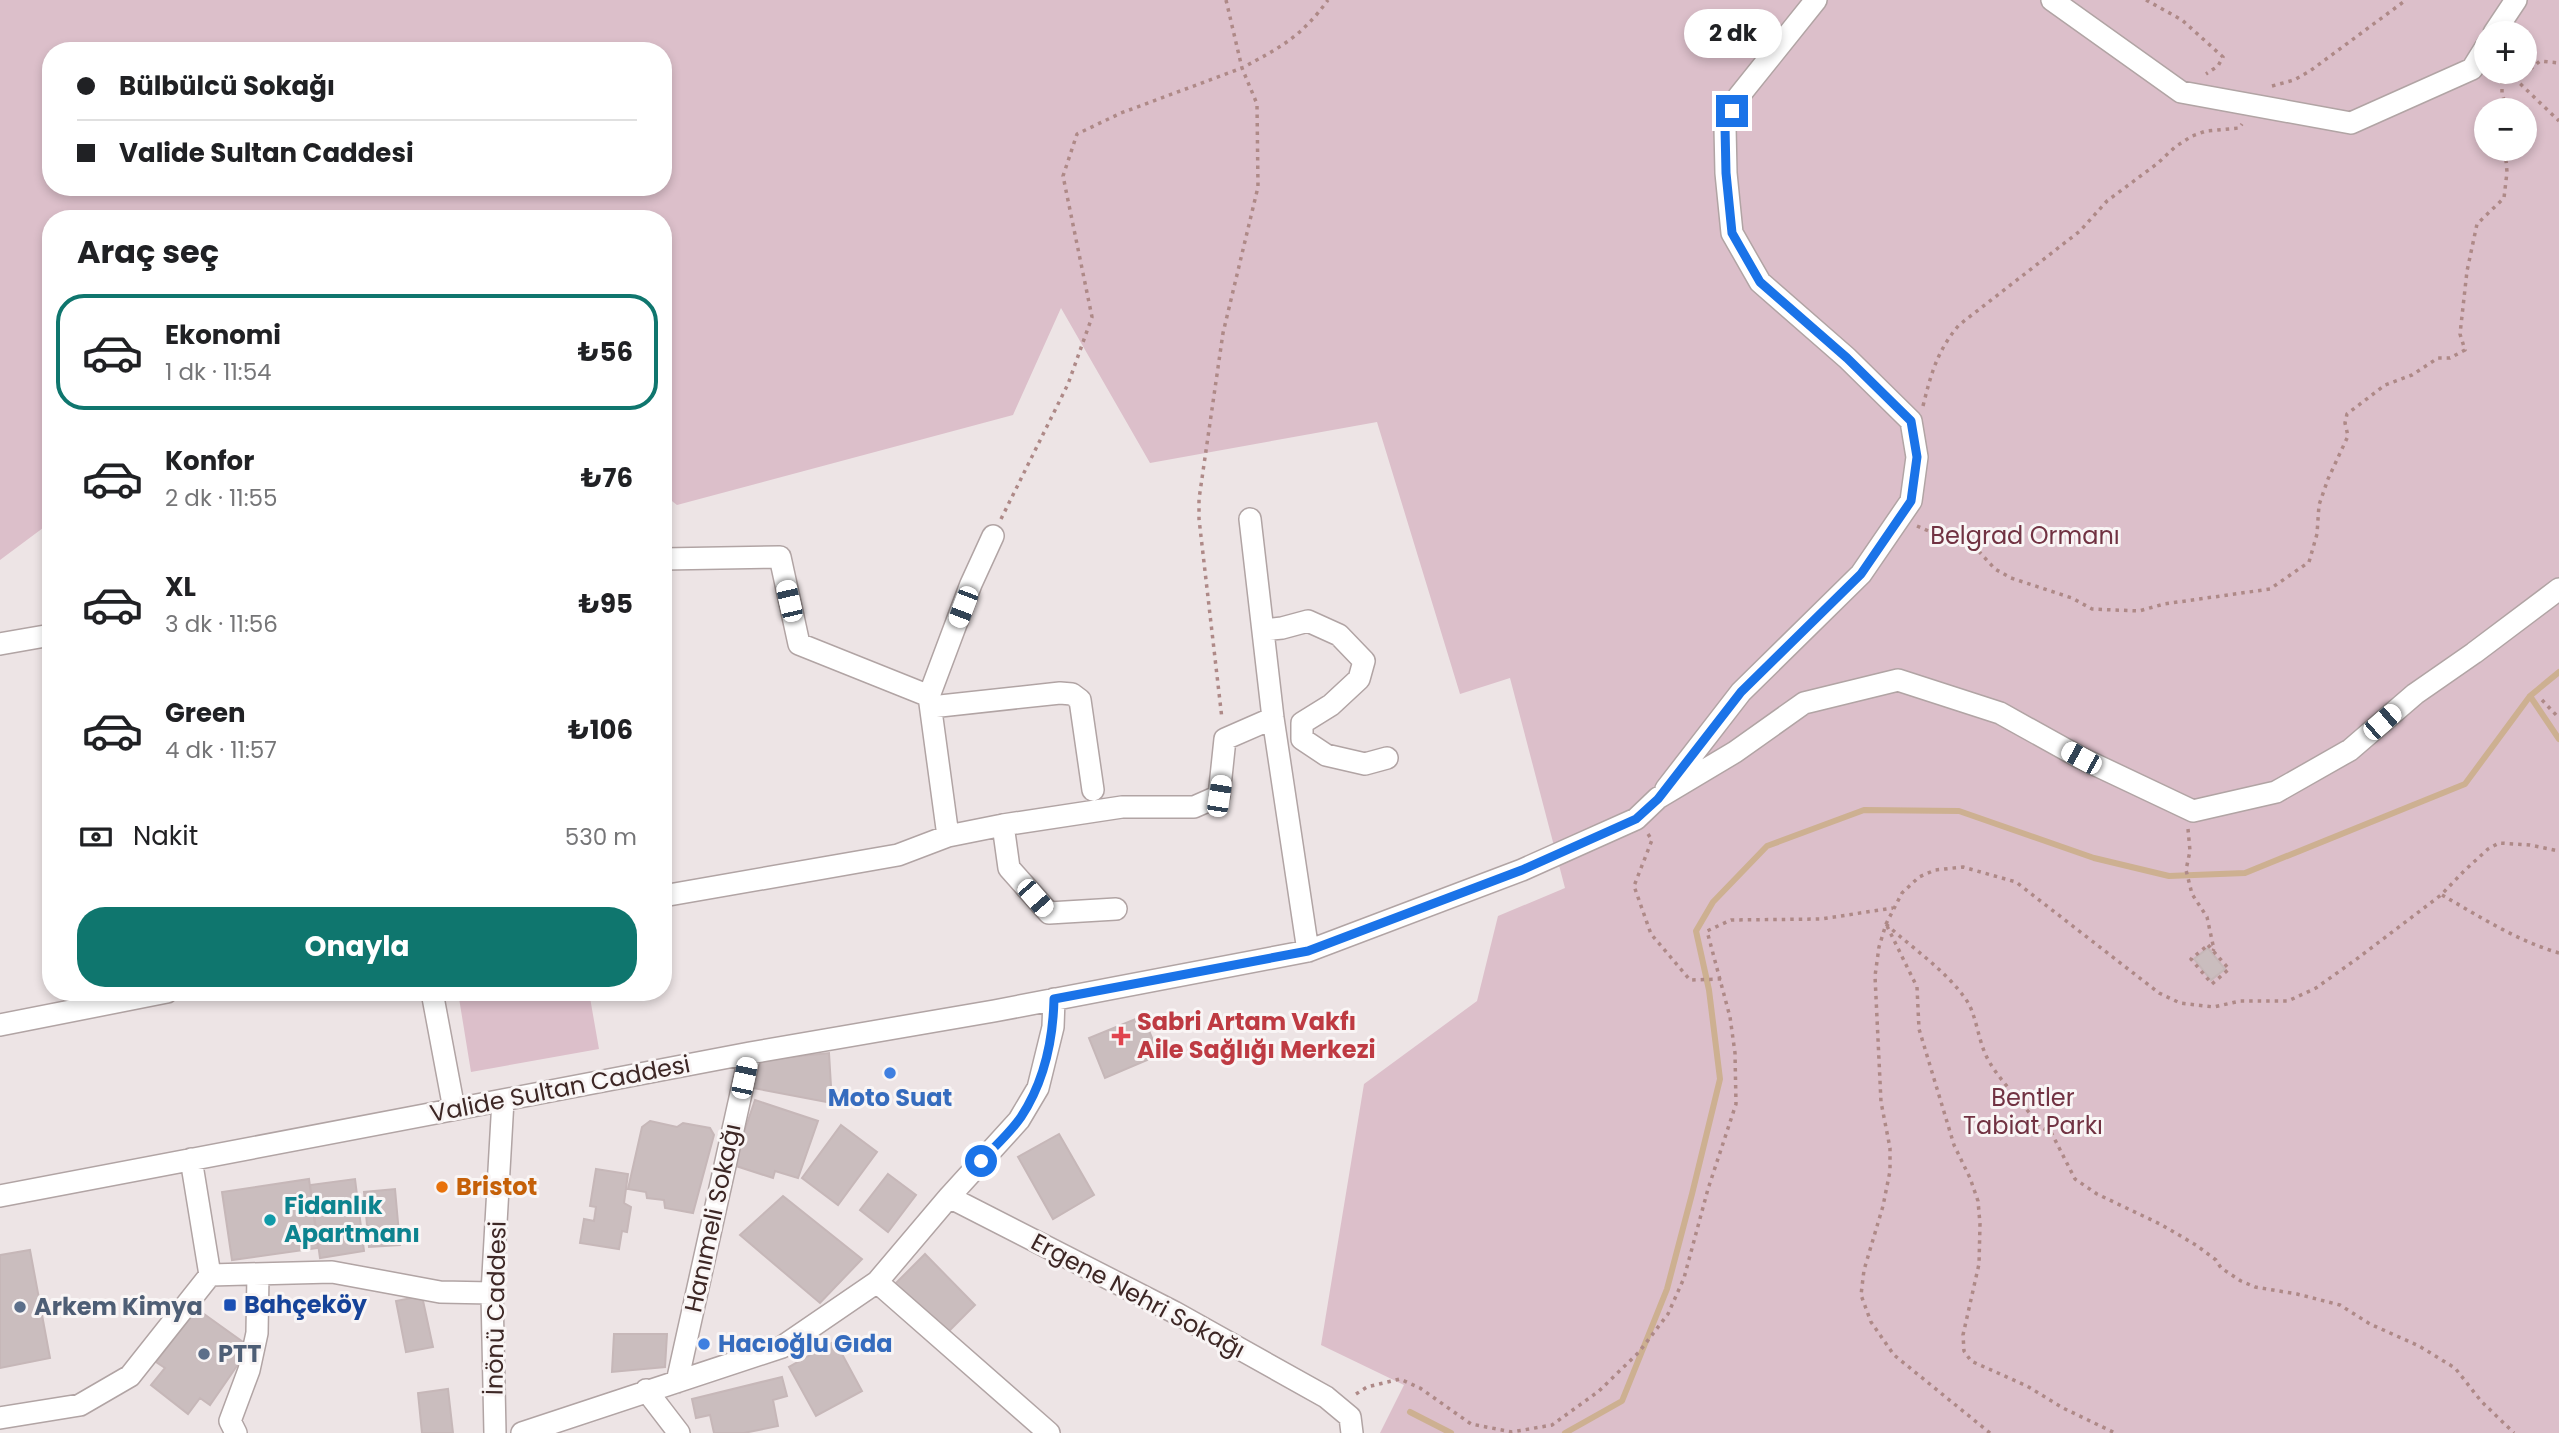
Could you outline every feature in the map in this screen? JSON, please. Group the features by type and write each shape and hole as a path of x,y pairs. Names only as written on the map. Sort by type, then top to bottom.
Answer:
{"street":[{"path":"1658,799 1741,692 1861,574 1911,501 1917,457 1911,421 1847,358 1760,282 1732,233 1725,127 1739,96 1816,0"},
{"path":"2052,0 2181,92 2351,123 2474,66"},
{"path":"2502,21 2516,0"},
{"path":"1250,519 1273,718 1308,951"},
{"path":"948,836 930,701 971,584 993,536"},
{"path":"672,559 780,558 799,644 930,701 1072,694 1080,700 1093,790"},
{"path":"1658,799 1735,752 1804,704 1898,680 2000,713 2081,758 2193,811 2276,792 2350,750 2415,694 2559,589"},
{"path":"1263,630 1308,621 1339,635 1364,661 1359,679 1331,705 1302,723 1302,739"},
{"path":"0,644 42,637"},
{"path":"672,894 898,855 948,836 1003,825 1122,807 1194,807 1219,796 1224,738 1273,718"},
{"path":"1277,747 1302,739"},
{"path":"1302,739 1326,755 1366,764 1387,758"},
{"name":"Valide Sultan Caddesi","path":"0,1196 750,1053 1308,951 1522,870 1636,819 1658,799"},
{"path":"1003,825 1009,868 1049,913 1116,909"},
{"path":"522,1433 782,1347 877,1282 1019,1120 1038,1088 1053,1027 1054,999"},
{"path":"0,1025 121,1001"},
{"path":"434,1001 454,1109"},
{"name":"Hanımeli Sokağı","path":"677,1382 750,1053"},
{"name":"İnönü Caddesi","path":"495,1433 492,1293 503,1100"},
{"path":"0,1418 80,1405 130,1376 210,1275 191,1159"},
{"name":"Ergene Nehri Sokağı","path":"949,1197 1174,1312 1332,1402"},
{"path":"210,1275 332,1272 440,1292 492,1293"},
{"path":"236,1433 230,1421 249,1370 257,1333 258,1274"},
{"path":"877,1282 1049,1433"},
{"path":"646,1391 679,1433"},
{"path":"1332,1402 1350,1417 1352,1433"}],"path":[{"path":"1224,738 1199,499 1223,333 1258,187 1257,104 1242,68 1226,0"},
{"path":"993,536 1068,384 1092,317 1063,176 1077,134 1121,113 1242,68 1281,47 1308,26 1328,0"},
{"path":"2146,0 2182,20 2223,57 2218,66 2181,92"},
{"path":"1912,430 1923,406 1936,360 1944,343 1959,325 2080,231 2108,201 2175,147 2206,131 2239,128 2261,91 2294,80 2310,71 2406,0"},
{"path":"2537,63 2540,61 2559,63"},
{"path":"2521,84 2559,121"},
{"path":"1899,518 1961,545 1974,546 1995,569 2011,578 2072,598 2092,609 2139,611 2164,604 2270,589 2309,562 2317,534 2319,505 2348,436 2345,423 2347,414 2385,385 2412,375 2438,358 2450,358 2465,350 2460,334 2466,271 2477,224 2504,198 2506,161"},
{"path":"2542,700 2559,718"},
{"path":"1636,819 1652,840 1634,886 1651,934 1690,980 1721,979"},
{"path":"1990,1433 1894,1356 1871,1322 1861,1295 1864,1270 1883,1206 1890,1171 1890,1148 1881,1102 1875,976 1886,924 1902,893 1919,877 1935,870 1963,867 2016,882 2159,992 2180,1003 2214,1007 2240,1001 2288,1001 2316,988 2441,895 2464,871 2499,843 2559,851"},
{"path":"2190,851 2186,870 2192,894 2207,917 2215,947 2213,951"},
{"path":"2441,895 2501,928 2559,953"},
{"path":"1332,1402 1367,1387 1400,1379 1420,1388 1471,1424 1511,1432 1552,1425 1599,1391 1639,1352 1668,1314 1684,1278 1708,1189 1736,1104 1735,1054 1730,1017 1707,931 1731,920 1821,919 1893,908"},
{"path":"1886,924 1917,987 1919,1029 1954,1145 1978,1201 1979,1264 1963,1335 1965,1352 1971,1360 2027,1386 2063,1408 2115,1433"},
{"path":"1886,924 1909,946 1923,953 1963,995 1970,1006 1977,1036 1989,1063 2040,1127 2051,1132 2075,1179 2096,1194 2161,1224 2196,1245 2216,1260 2221,1269 2241,1281 2255,1287 2340,1305 2370,1324 2419,1346 2455,1368 2481,1401 2514,1433"},
{"path":"2208,945 2213,951 2229,969 2212,984 2191,959 2208,945"}],"green space":[{"name":"Belgrad Ormanı","path":"0,0 2559,0 2559,1433 1380,1433 1404,1385 1321,1345 1364,1084 1477,1001 1498,916 1565,888 1510,678 1460,694 1377,422 1150,463 1061,308 1013,415 677,505 672,501 672,210 42,210 42,529 0,560"},
{"path":"459,1001 591,1001 599,1049 471,1072"}],"building":[{"path":"2208,948 2225,969 2211,980 2194,959"},
{"path":"1143,1016 1159,1055 1105,1078 1089,1038"},
{"path":"829,1053 832,1103 753,1088 761,1060"},
{"path":"755,1100 818,1121 798,1178 775,1171 773,1178 733,1165"},
{"path":"650,1121 677,1127 683,1123 710,1128 714,1135 693,1213 665,1208 664,1200 647,1198 646,1192 628,1189 642,1127"},
{"path":"841,1125 877,1152 838,1205 802,1178"},
{"path":"1059,1134 1094,1195 1053,1219 1018,1157"},
{"path":"596,1169 628,1174 624,1203 631,1207 627,1232 622,1231 619,1249 580,1243 584,1219 594,1221 596,1207 590,1206"},
{"path":"888,1174 916,1195 888,1232 860,1210"},
{"name":"Fidanlık Apartmanı","path":"309,1179 318,1248 232,1260 222,1192"},
{"path":"355,1179 364,1251 320,1258 310,1185"},
{"path":"395,1189 400,1245 369,1247 364,1192"},
{"path":"783,1196 862,1259 820,1303 740,1235"},
{"name":"Arkem Kimya","path":"30,1250 50,1358 0,1368 0,1255"},
{"path":"925,1254 975,1305 946,1334 895,1284"},
{"path":"422,1296 433,1347 406,1352 396,1301"},
{"name":"PTT","path":"197,1309 250,1347 210,1405 200,1398 188,1414 151,1385 165,1368 156,1362"},
{"path":"614,1334 667,1334 665,1367 612,1372"},
{"path":"835,1341 862,1391 816,1416 789,1367"},
{"path":"782,1377 787,1396 773,1400 778,1426 744,1433 714,1433 710,1415 696,1418 692,1399"},
{"path":"448,1389 453,1433 422,1433 418,1393"}],"waterway":[{"path":"1565,1433 1622,1401 1667,1289 1720,1079 1709,990 1696,931 1713,902 1767,846 1864,810 1959,811 2094,858 2169,876 2245,873 2465,784 2530,696 2559,672"},
{"path":"2530,696 2559,739"},
{"path":"1410,1412 1451,1433"}],"place":[{"name":"Sabri Artam Vakfı Aile Sağlığı Merkezi","path":"1121,1036"},
{"name":"Moto Suat","path":"890,1073"},
{"name":"Bristot","path":"442,1187"},
{"name":"Fidanlık Apartmanı","path":"270,1220"},
{"name":"Bahçeköy","path":"230,1305"},
{"name":"Arkem Kimya","path":"20,1307"},
{"name":"Hacıoğlu Gıda","path":"704,1344"},
{"name":"PTT","path":"204,1354"}],"route":[{"path":"981,1161 1019,1120 1038,1088 1053,1027 1054,999 1308,951 1522,870 1636,819 1658,799 1741,692 1861,574 1911,501 1917,457 1911,421 1847,358 1760,282 1732,233 1725,127 1732,111"}],"park label":[{"name":"Bentler Tabiat Parkı","path":"2033,1112"}]}
